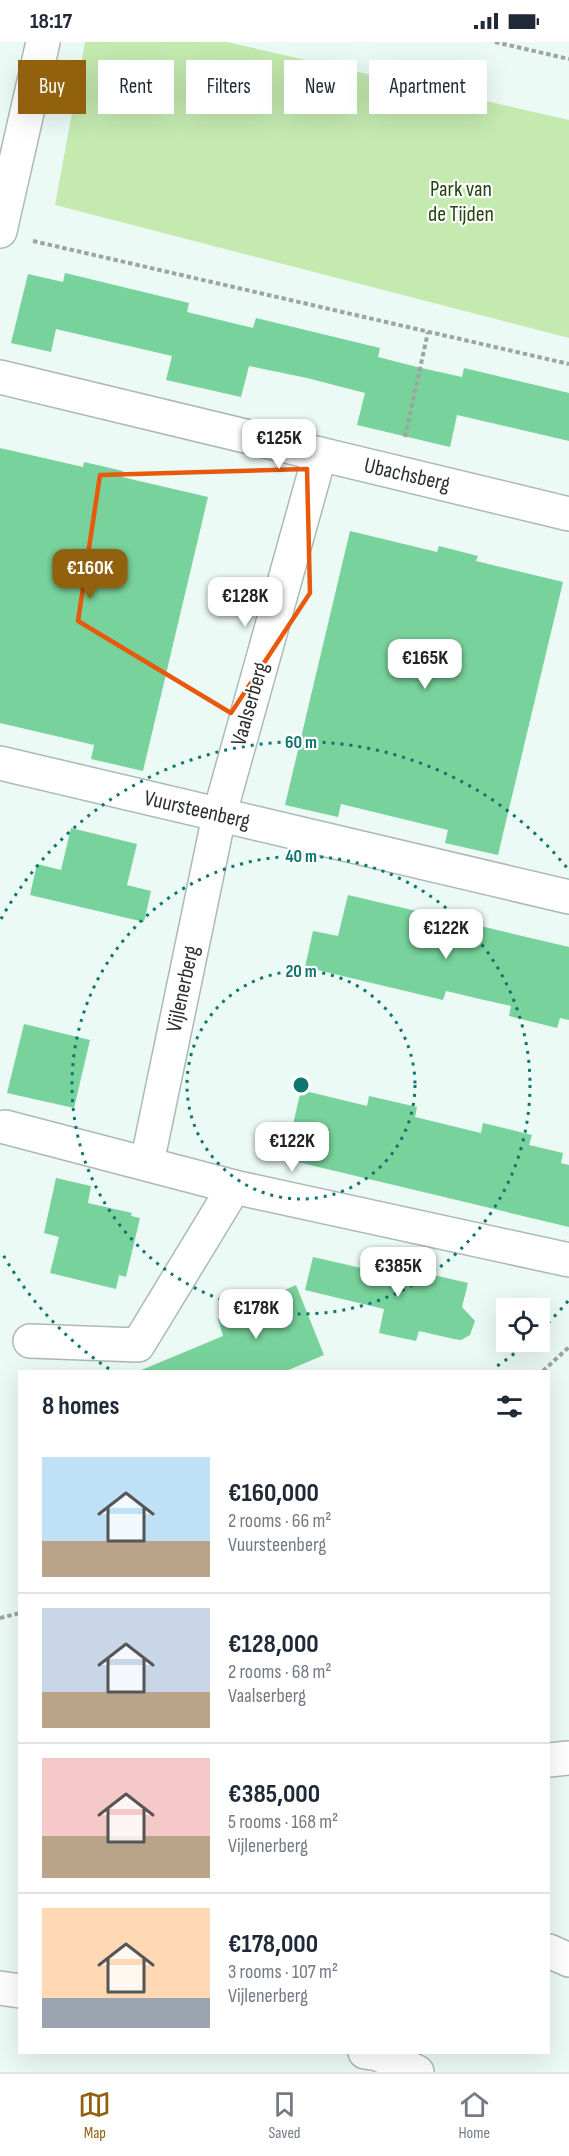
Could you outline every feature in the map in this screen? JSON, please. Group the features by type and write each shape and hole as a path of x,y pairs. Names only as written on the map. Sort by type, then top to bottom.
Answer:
{"street":[{"path":"12,235 44,42"},
{"name":"Ubachsberg","path":"0,377 569,514"},
{"name":"Vaalserberg","path":"219,816 320,454"},
{"name":"Vuursteenberg","path":"0,763 569,897"},
{"name":"Vijlenerberg","path":"147,1163 219,816"},
{"path":"5,1127 234,1187 569,1260"},
{"path":"30,1341 138,1345 234,1187"},
{"path":"550,1760 569,1758"},
{"path":"550,1952 569,1960"},
{"path":"0,1988 18,1991"},
{"path":"374,2058 417,2072"}],"path":[{"path":"499,42 569,59"},
{"path":"12,235 569,364"},
{"path":"397,472 428,332"},
{"path":"544,1370 569,1347"},
{"path":"0,1618 18,1613"}],"highlighted area":[{"path":"307,469 310,593 231,713 78,621 100,475"}],"green space":[{"name":"Park van de Tijden","path":"85,42 227,42 306,60 284,60 284,114 357,114 357,72 369,74 369,114 487,114 487,101 569,120 569,338 55,205 72,114 86,114 86,60 82,60"}],"building":[{"path":"65,273 189,303 187,312 253,328 256,318 380,348 378,357 417,367 462,377 464,368 569,393 569,441 457,415 450,447 357,425 365,393 307,378 249,366 241,397 166,380 172,356 56,329 51,352 11,343 28,274 63,282"},
{"path":"0,448 83,467 84,462 123,471 122,477 208,497 143,771 91,759 94,745 0,723"},
{"path":"350,531 437,552 439,546 478,556 476,561 563,582 498,855 445,843 448,830 341,804 338,817 285,805"},
{"path":"71,828 137,844 127,885 151,891 144,922 30,895 37,864 61,870"},
{"path":"348,895 569,947 569,1020 560,1018 557,1028 509,1016 511,1006 446,991 443,1000 305,967 313,931 338,936"},
{"path":"24,1024 90,1040 74,1108 7,1093"},
{"path":"301,1090 367,1106 369,1096 417,1107 415,1117 481,1133 483,1123 532,1135 529,1145 563,1153 561,1163 569,1165 569,1227 285,1159"},
{"path":"56,1178 91,1186 88,1203 132,1213 131,1216 140,1218 126,1277 119,1275 116,1289 50,1273 59,1237 44,1233"},
{"path":"313,1257 392,1275 395,1266 468,1283 462,1307 475,1321 470,1335 461,1340 419,1331 416,1341 379,1333 384,1309 305,1290"},
{"path":"296,1285 324,1355 288,1370 141,1370 223,1336 218,1319"}]}
